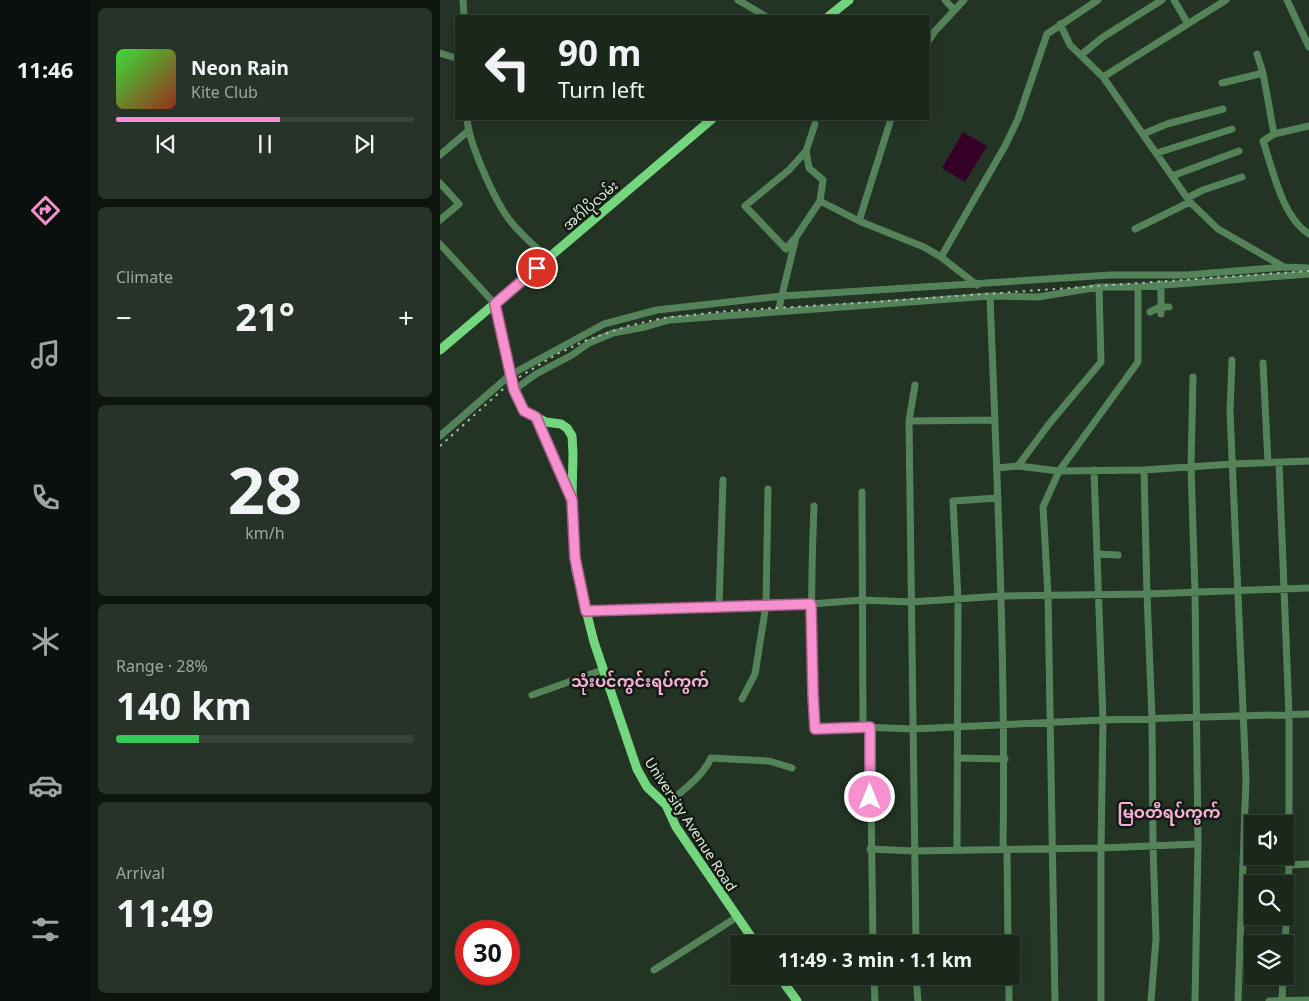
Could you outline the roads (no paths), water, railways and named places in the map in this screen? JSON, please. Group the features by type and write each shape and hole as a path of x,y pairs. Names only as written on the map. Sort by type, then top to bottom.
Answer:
{"main road":[{"path":"830,15 849,0"},
{"name":"အင်္ဂါပိုလမ်း","path":"440,350 711,120"},
{"name":"University Avenue Road","path":"495,304 514,390 524,411 546,422 561,424 570,432 573,453 572,500 575,558 586,611 602,670 637,769 647,787 666,805 676,827 750,935"},
{"path":"536,417 572,500"},
{"path":"785,985 797,1001"}],"street":[{"path":"463,0 464,15"},
{"path":"738,0 763,15"},
{"path":"945,0 954,10"},
{"path":"930,38 964,0"},
{"path":"941,256 1005,146 1018,119 1047,34 1098,0"},
{"path":"1081,55 1103,37 1162,0"},
{"path":"1174,0 1188,24"},
{"path":"1104,77 1226,0"},
{"path":"1287,0 1309,47"},
{"path":"1060,24 1070,45 1104,77 1188,200 1218,229 1284,267"},
{"path":"440,54 455,58"},
{"path":"1257,54 1263,73 1274,134"},
{"path":"1222,83 1263,73"},
{"path":"1143,134 1167,124 1223,108"},
{"path":"467,120 468,131 479,160 508,218 548,259"},
{"path":"859,222 891,120"},
{"path":"806,151 809,168 822,180 820,201 786,249 745,206 789,170 806,151 815,124"},
{"path":"1309,126 1274,134 1263,141 1276,183 1293,220 1309,234"},
{"path":"1157,153 1232,129"},
{"path":"440,155 468,131"},
{"path":"1172,176 1239,151"},
{"path":"1135,229 1203,190 1242,178"},
{"path":"440,183 459,204 440,220"},
{"path":"820,201 859,222 924,247 941,256 977,285"},
{"path":"778,312 796,237"},
{"path":"440,244 495,304"},
{"path":"440,436 510,375 604,324 657,310 782,296 1111,275 1187,275 1284,267 1309,268"},
{"path":"514,390 536,374 572,355 589,343 613,333 670,320 990,296 1038,297 1099,287 1138,287 1309,274"},
{"path":"1161,284 1161,310"},
{"path":"1018,466 1049,424 1101,362 1099,287"},
{"path":"1055,1001 1048,595 1044,506 1059,471 1138,362 1138,287"},
{"path":"990,296 1001,596 1008,935"},
{"path":"1150,312 1169,307"},
{"path":"1232,360 1230,411 1246,779 1238,1001"},
{"path":"1263,363 1268,463"},
{"path":"1193,377 1190,467 1197,718 1198,844 1195,1001"},
{"path":"915,385 909,422 916,935"},
{"path":"909,422 995,420"},
{"path":"996,468 1018,466 1059,471 1144,470 1309,461"},
{"path":"1279,462 1289,715 1289,815"},
{"path":"1094,470 1103,720 1101,1001"},
{"path":"1144,470 1152,719 1156,939 1151,1001"},
{"path":"719,607 722,480"},
{"path":"742,699 755,674 766,605 768,489"},
{"path":"862,492 862,600 873,935"},
{"path":"957,849 958,599 953,501 998,498"},
{"path":"814,506 811,604 815,729 912,728 1309,714"},
{"path":"1096,554 1118,554"},
{"path":"586,611 811,604 862,600 911,602 1001,596 1147,594 1238,589 1309,588"},
{"path":"532,695 602,670"},
{"path":"666,805 700,775 710,758 770,761 792,768"},
{"path":"957,758 1005,759"},
{"path":"870,850 1101,848 1198,844"},
{"path":"1294,864 1309,864"},
{"path":"1285,935 1289,865"},
{"path":"654,970 737,916"},
{"path":"874,985 875,1001"},
{"path":"917,985 918,1001"},
{"path":"1008,985 1009,1001"},
{"path":"1282,1001 1283,985"},
{"path":"1269,1001 1309,1000"}],"railway":[{"path":"440,446 511,382 557,354 587,340 628,326 663,318 728,311 1309,271"}],"district":[{"name":"သုံးပင်ကွင်းရပ်ကွက်","path":"640,681"},
{"name":"မြဝတီရပ်ကွက်","path":"1169,812"}]}
